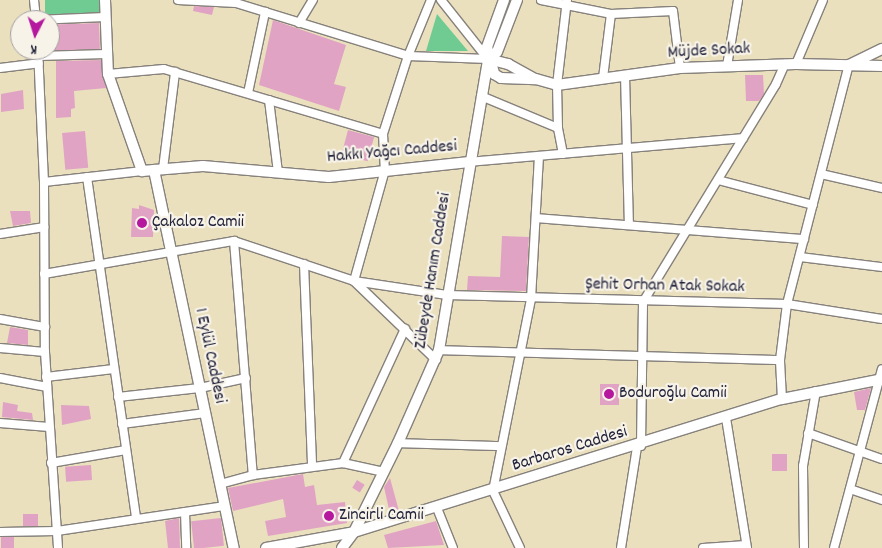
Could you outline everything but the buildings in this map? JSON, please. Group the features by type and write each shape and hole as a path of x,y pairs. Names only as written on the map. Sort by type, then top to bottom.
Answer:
{"main road":[{"path":"105,0 108,74 142,171"},
{"name":"Zübeyde Hanım Caddesi","path":"342,548 354,532 384,472 438,355 469,162 488,59 487,47 504,0"},
{"name":"Zübeyde Hanım Caddesi","path":"488,59 497,52 517,0"},
{"name":"Müjde Sokak","path":"536,79 557,84 680,68 785,64 849,65 882,49"},
{"path":"488,59 508,64 536,79"},
{"path":"488,59 494,74 501,78 536,79"},
{"path":"849,65 882,66"},
{"name":"Hakkı Yağcı Caddesi","path":"142,171 203,166 330,177 469,162"},
{"name":"1 Eylül Caddesi","path":"158,169 171,252 234,548"},
{"name":"Barbaros Caddesi","path":"266,548 354,532 639,446 782,400 882,375"}],"street":[{"path":"178,0 237,2 335,35 408,56 488,59"},
{"path":"299,23 313,0"},
{"path":"354,281 385,170 383,134 408,56 431,0"},
{"path":"441,0 488,59"},
{"path":"541,0 566,3 612,14 673,11 680,68"},
{"path":"727,66 738,0"},
{"path":"796,64 823,0"},
{"path":"563,154 558,128 557,84 566,3"},
{"path":"248,93 265,12"},
{"path":"603,78 612,14"},
{"path":"60,19 105,17"},
{"path":"60,55 106,54"},
{"path":"0,68 26,60"},
{"path":"39,60 44,182 45,352 58,548"},
{"path":"621,548 639,446 643,302 718,180 785,64"},
{"path":"782,400 780,360 787,304 849,65"},
{"path":"108,74 156,68 175,72 383,134"},
{"path":"158,169 175,72"},
{"path":"626,75 629,225"},
{"path":"481,96 558,128"},
{"path":"269,100 278,172"},
{"name":"Hakkı Yağcı Caddesi","path":"469,162 743,138"},
{"path":"520,548 493,491 500,446 531,298 539,156"},
{"name":"Hakkı Yağcı Caddesi","path":"44,182 142,171"},
{"path":"821,174 882,188"},
{"path":"86,177 136,519"},
{"path":"718,180 813,205"},
{"path":"536,218 804,238"},
{"path":"0,234 44,227"},
{"path":"234,241 253,475"},
{"path":"44,274 234,241 354,281 405,330 438,355 519,352 780,360"},
{"path":"800,257 882,268"},
{"path":"304,264 312,466"},
{"name":"Şehit Orhan Atak Sokak","path":"354,281 447,295 643,302 787,304 882,319"},
{"path":"0,319 45,327"},
{"path":"343,463 405,330"},
{"path":"0,348 45,352"},
{"path":"46,377 114,368"},
{"path":"834,548 882,375"},
{"path":"0,378 47,387"},
{"path":"118,397 200,388 246,378"},
{"path":"804,548 803,466 816,391"},
{"path":"122,424 205,413"},
{"path":"703,548 746,546 726,418"},
{"path":"0,423 49,427"},
{"path":"808,433 882,458"},
{"path":"398,443 500,446"},
{"path":"51,463 126,450"},
{"path":"220,484 253,475 343,463 384,472"},
{"path":"850,489 882,500"},
{"path":"0,532 57,530 225,506"},
{"path":"437,508 453,548"},
{"path":"186,512 186,548"}],"green space":[{"path":"45,0 102,0 102,15 60,15 60,10 45,10"},
{"path":"437,14 468,51 426,51"}],"place":[{"name":"Çakaloz Camii","path":"142,223"},
{"name":"Boduroğlu Camii","path":"609,394"},
{"name":"Zincirli Camii","path":"329,516"}]}
